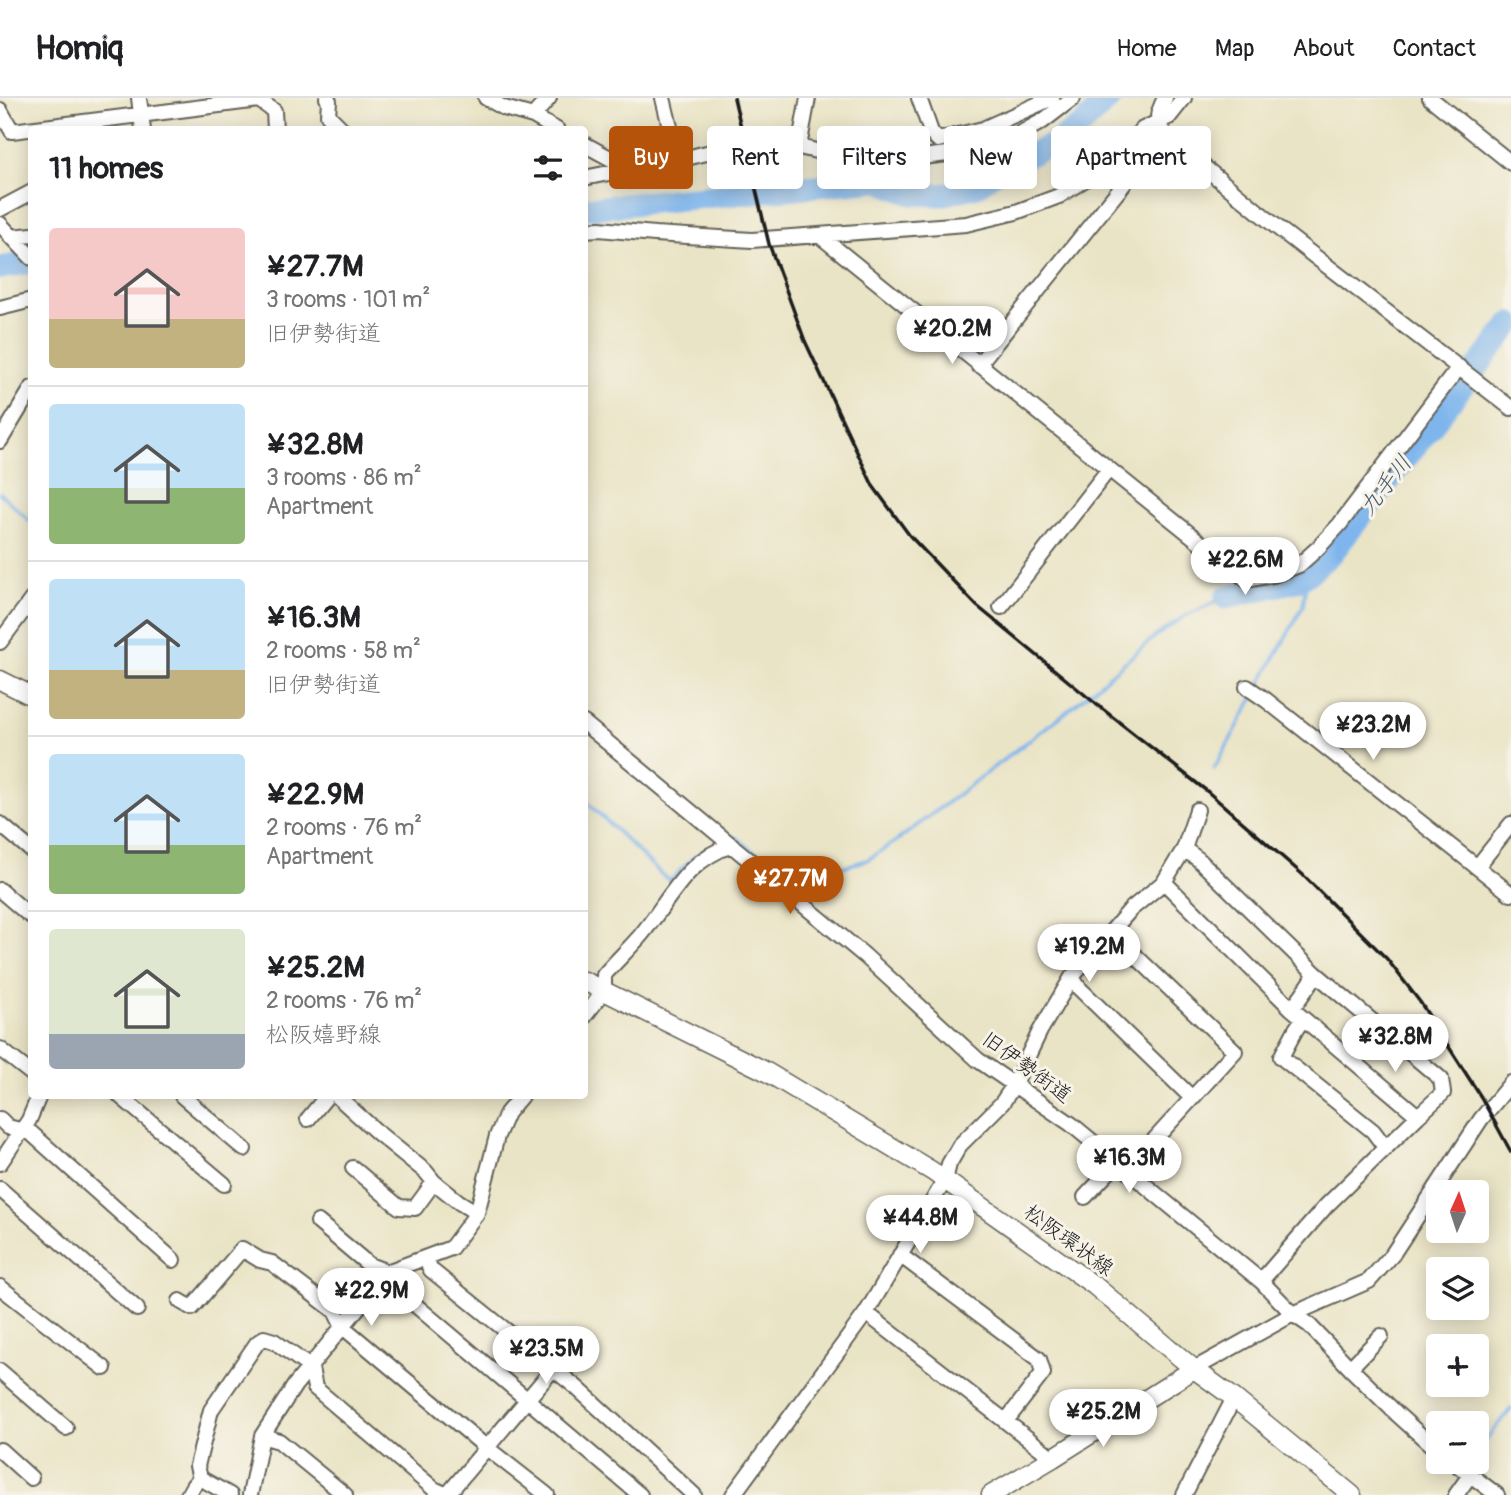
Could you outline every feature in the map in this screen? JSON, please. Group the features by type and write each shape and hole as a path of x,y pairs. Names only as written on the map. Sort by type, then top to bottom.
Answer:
{"main road":[{"path":"0,680 28,694"},
{"name":"松阪環状線","path":"588,983 765,1071 945,1180 1095,1286 1352,1495"},
{"path":"991,1495 1194,1369"}],"street":[{"path":"139,98 142,122"},
{"path":"327,98 328,115 339,126"},
{"path":"486,98 504,103 551,126"},
{"path":"533,116 549,98"},
{"path":"663,98 670,126"},
{"path":"803,126 808,98"},
{"path":"919,98 931,132 938,140 983,128 1052,98"},
{"path":"803,148 842,157 905,159 965,152 1012,138 1043,121 1073,98"},
{"path":"1161,126 1158,112 1165,98"},
{"path":"1162,126 1184,98"},
{"path":"1430,98 1511,163"},
{"path":"84,126 142,122 259,100 274,111 275,126"},
{"path":"0,110 12,131 28,130"},
{"path":"588,146 609,158"},
{"path":"1211,171 1278,228 1511,408"},
{"path":"588,177 609,173"},
{"path":"588,230 752,240 966,225 1016,212 1059,196 1070,189"},
{"path":"978,365 1114,189"},
{"path":"0,209 28,194"},
{"path":"7,233 28,235"},
{"path":"7,233 28,254"},
{"path":"819,235 1247,580 1273,575 1299,565 1318,548 1340,524 1459,367"},
{"path":"0,308 28,301"},
{"path":"0,441 28,395"},
{"path":"1001,607 1109,469"},
{"path":"0,642 28,604"},
{"path":"1247,687 1511,894"},
{"name":"旧伊勢街道","path":"588,726 865,956 978,1060 1071,1124 1262,1281 1426,1441"},
{"path":"733,1495 866,1313 945,1180 949,1164 960,1145 1002,1103 1014,1085 1040,1031 1072,977 1131,909 1164,882 1184,849 1197,810"},
{"path":"0,824 28,847"},
{"path":"1477,867 1511,824"},
{"path":"588,1012 604,991 604,975 641,934 659,897 714,851 732,845"},
{"path":"1184,849 1198,859 1315,973 1441,1079 1443,1093 1326,1206 1262,1281"},
{"path":"1164,882 1292,1009 1418,1116"},
{"path":"0,890 28,914"},
{"path":"1086,1197 1118,1162 1135,1161 1235,1051 1122,942 1108,937"},
{"path":"1292,1009 1315,973"},
{"path":"1072,977 1079,988 1192,1098"},
{"path":"1303,1019 1281,1057 1373,1131 1385,1147"},
{"path":"0,1049 28,1071"},
{"path":"1194,1369 1293,1314 1369,1281 1392,1255 1481,1119 1511,1083"},
{"path":"0,1163 29,1120 38,1099"},
{"path":"124,1099 224,1184"},
{"path":"186,1099 244,1149"},
{"path":"308,1119 325,1099"},
{"path":"340,1099 426,1172 434,1182 458,1202 477,1213"},
{"path":"250,1495 262,1436 295,1385 387,1272 451,1248 477,1213 497,1136 507,1113 519,1099"},
{"path":"0,1119 8,1127 31,1133 173,1260"},
{"path":"353,1168 399,1207 415,1208 434,1182"},
{"path":"0,1189 137,1309"},
{"path":"318,1222 369,1265 387,1272 394,1287 640,1495"},
{"path":"180,1301 192,1308 242,1249 260,1260 272,1263 335,1311 343,1327 547,1495"},
{"path":"900,1255 1039,1359 1043,1373 1006,1421"},
{"path":"425,1258 431,1270 576,1387 694,1495"},
{"path":"0,1287 104,1368"},
{"path":"866,1313 1053,1458"},
{"path":"1350,1368 1381,1336"},
{"path":"200,1478 198,1466 211,1410 257,1343 264,1338 274,1341 311,1368 315,1388 434,1489 447,1495 553,1369"},
{"path":"0,1371 66,1428"},
{"path":"1184,1495 1234,1398"},
{"path":"262,1436 279,1441 345,1495"},
{"path":"0,1450 32,1478"},
{"path":"1456,1495 1470,1475 1497,1495"},
{"path":"188,1495 200,1478"},
{"path":"200,1478 230,1495"}],"waterway":[{"path":"588,208 877,180 912,194 941,195 976,186 1007,164 1050,146 1081,126 1110,98"},
{"path":"0,268 28,263"},
{"name":"九手川","path":"1226,597 1296,581 1333,552 1511,324"},
{"path":"0,493 28,519"},
{"path":"1257,690 1303,606 1307,575"},
{"path":"731,837 737,838 783,875 843,867 867,860 898,840 1065,713 1156,636 1185,616 1226,597"},
{"path":"1214,769 1254,697"},
{"path":"588,803 670,881 695,856 721,840"},
{"path":"1489,1437 1511,1409"}],"railway":[{"path":"734,98 769,244 805,341 873,486 910,536 977,606 1208,792 1302,874 1387,959 1420,1002 1481,1097 1511,1152"}]}
